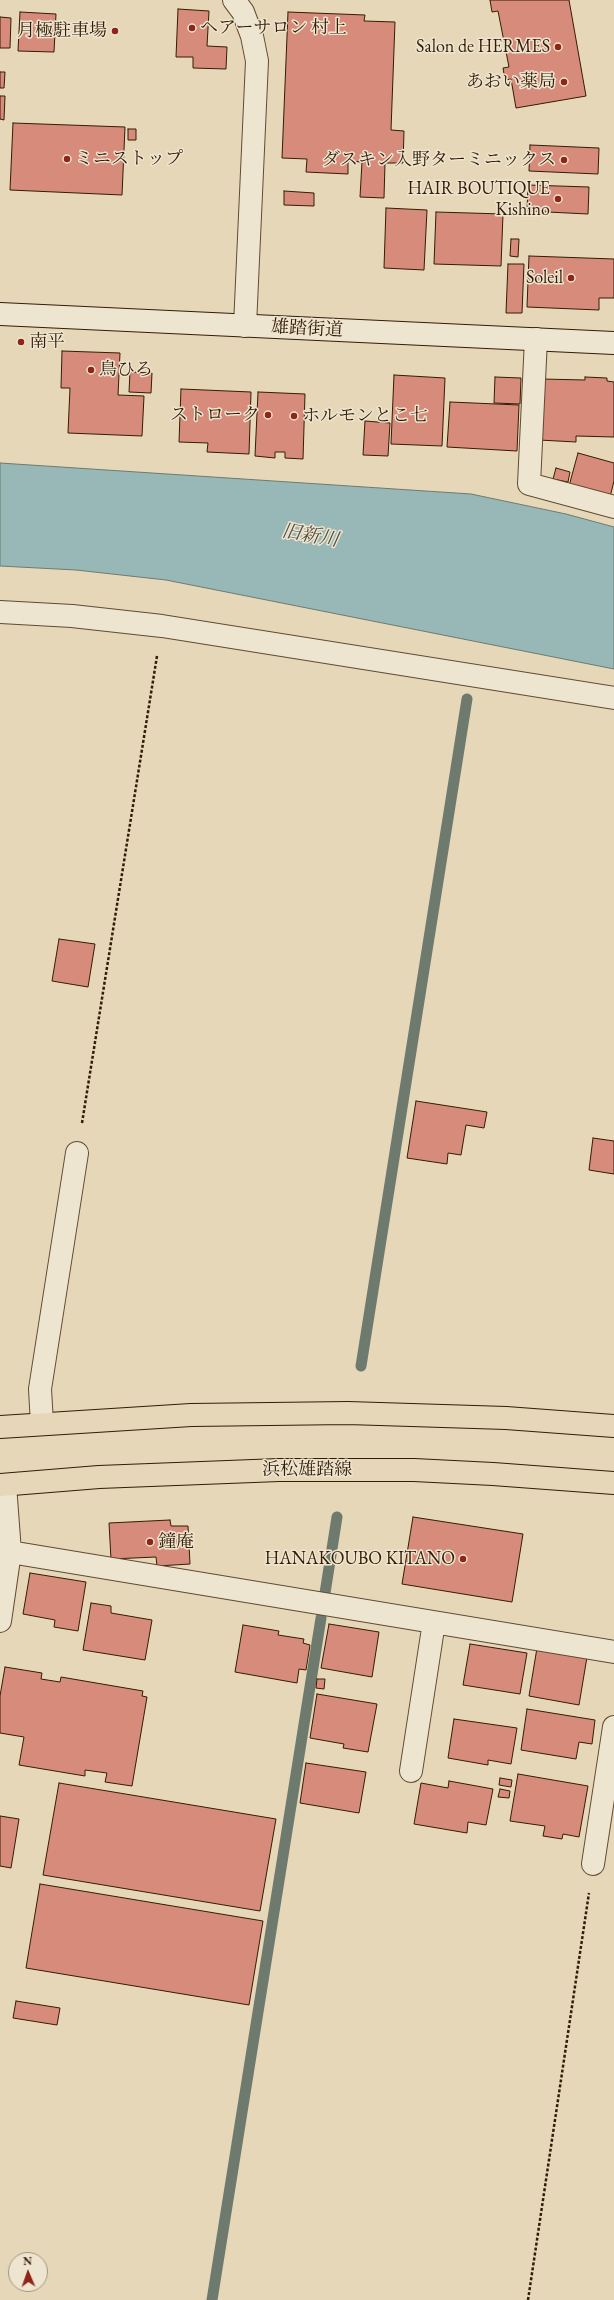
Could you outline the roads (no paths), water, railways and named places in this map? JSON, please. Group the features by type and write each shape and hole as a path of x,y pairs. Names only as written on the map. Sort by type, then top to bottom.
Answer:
{"main road":[{"path":"0,1427 191,1415 348,1414 498,1418 614,1426"},
{"name":"浜松雄踏線","path":"2,1485 178,1473 321,1470 493,1474 614,1483"}],"street":[{"path":"234,0 243,12 252,36 257,61 245,326"},
{"name":"雄踏街道","path":"0,314 614,343"},
{"path":"536,340 529,484 614,507"},
{"path":"0,612 72,616 162,626 614,698"},
{"path":"42,1424 40,1389 78,1154"},
{"path":"0,1621 10,1552 2,1485"},
{"path":"10,1552 614,1652"},
{"path":"411,1771 434,1622"},
{"path":"593,1864 614,1727"}],"water":[{"name":"旧新川","path":"0,463 471,494 566,514 614,527 614,669 166,580 76,570 0,566"}],"waterway":[{"path":"361,1366 467,699"},
{"path":"325,1593 337,1517"},
{"path":"212,2300 321,1618"}],"place":[{"name":"ヘアーサロン 村上","path":"192,28"},
{"name":"月極駐車場","path":"115,31"},
{"name":"Salon de HERMES","path":"558,47"},
{"name":"あおい薬局","path":"564,82"},
{"name":"ミニストップ","path":"67,159"},
{"name":"ダスキン入野ターミニックス","path":"564,160"},
{"name":"HAIR BOUTIQUE Kishino","path":"558,199"},
{"name":"Soleil","path":"571,278"},
{"name":"南平","path":"21,342"},
{"name":"鳥ひろ","path":"91,370"},
{"name":"ストローク","path":"268,415"},
{"name":"ホルモンとこ七","path":"294,416"},
{"name":"鐘庵","path":"150,1542"},
{"name":"HANAKOUBO KITANO","path":"463,1559"}]}
